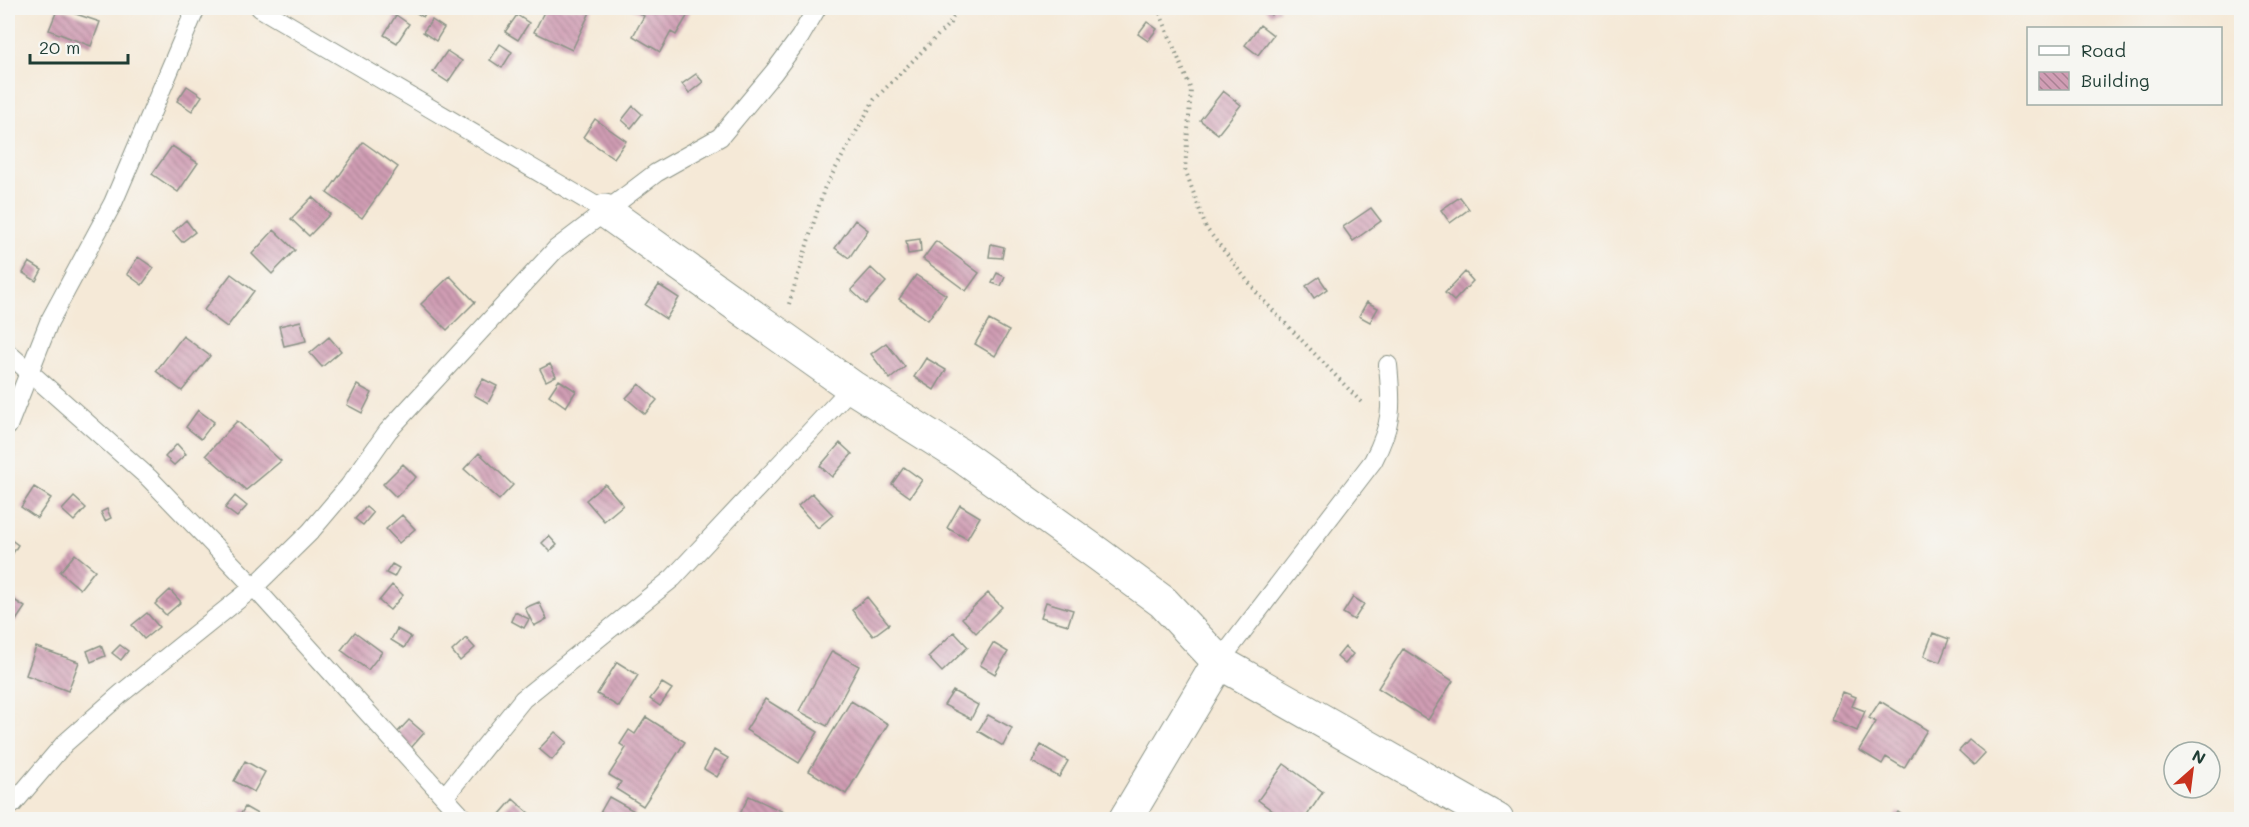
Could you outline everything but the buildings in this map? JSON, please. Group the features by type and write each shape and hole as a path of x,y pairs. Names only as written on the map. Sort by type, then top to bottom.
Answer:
{"street":[{"path":"605,211 852,387 963,457 1135,581 1163,602 1219,662 1497,819"},
{"path":"1125,819 1219,662"}],"lane":[{"path":"8,426 31,374 49,322 113,203 196,8"},
{"path":"260,8 605,211"},
{"path":"13,804 64,744 122,693 254,586 310,532 349,486 388,431 556,249 656,172 720,137 794,45 817,8"},
{"path":"8,353 149,478 254,586 465,819"},
{"path":"1219,662 1373,461 1388,429 1392,406 1388,365"},
{"path":"445,796 523,699 673,578 852,387"}],"path":[{"path":"780,336 824,189 874,100 950,23 959,8"},
{"path":"1158,8 1191,90 1185,170 1206,228 1261,298 1388,429"}]}
